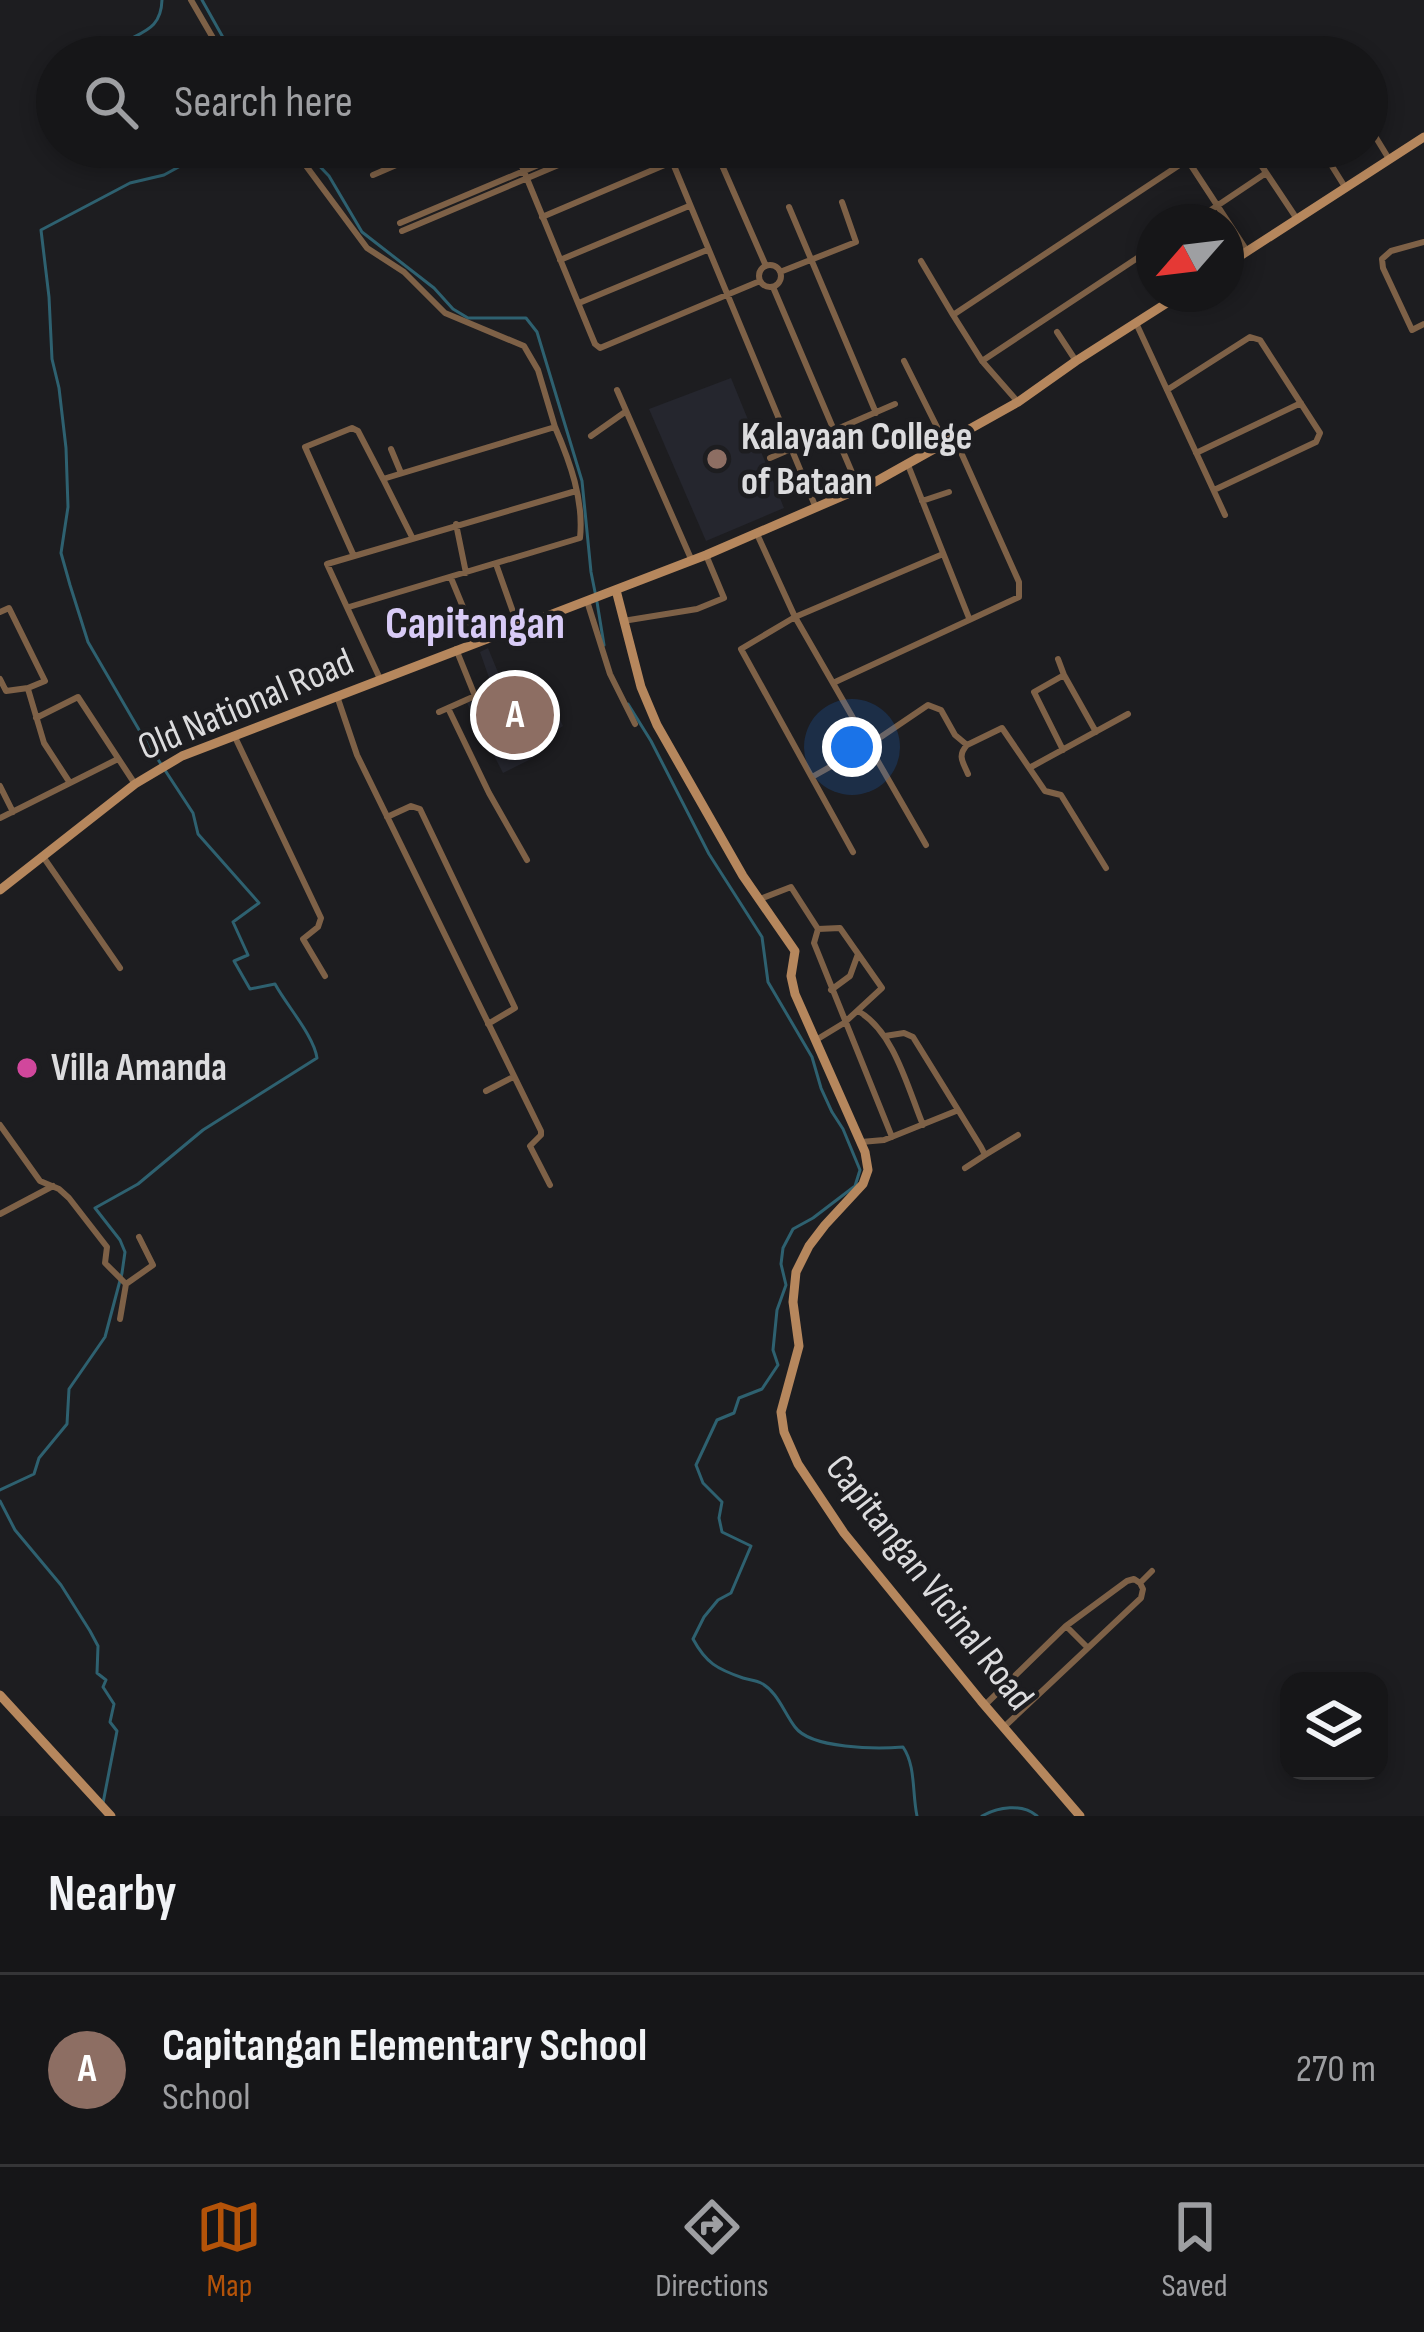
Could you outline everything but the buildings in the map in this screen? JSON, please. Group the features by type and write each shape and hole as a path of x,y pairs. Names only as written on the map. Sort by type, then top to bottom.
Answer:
{"street":[{"path":"191,0 212,36"},
{"path":"1389,159 1424,137"},
{"path":"308,168 367,248 404,272 445,313 524,346 538,370 572,467 581,526 580,538 349,607"},
{"path":"373,175 389,168"},
{"path":"523,168 600,347 760,280"},
{"path":"526,175 540,168"},
{"path":"401,228 545,168"},
{"path":"542,217 656,168"},
{"path":"675,168 816,508"},
{"path":"720,168 766,266"},
{"path":"953,315 1175,168"},
{"path":"1192,168 1217,204"},
{"path":"1263,168 1297,219"},
{"path":"1333,168 1345,187"},
{"path":"1244,253 1375,168"},
{"path":"1221,204 1266,173"},
{"path":"780,272 856,242 842,202"},
{"path":"560,260 690,206"},
{"path":"789,207 875,413"},
{"path":"1424,254 1421,242 1391,251 1382,259 1412,329 1424,324"},
{"path":"1244,246 1247,251"},
{"path":"578,303 707,250"},
{"path":"982,361 1136,260"},
{"path":"921,261 982,361 1018,402"},
{"path":"766,266 780,272 773,286 764,286 760,280 766,266"},
{"path":"773,286 860,489"},
{"name":"Old National Road","path":"1,886 163,768 234,734 338,699 456,649 692,561 860,489 1018,402 1153,312"},
{"path":"1136,323 1225,515"},
{"path":"1057,332 1076,361"},
{"path":"1167,390 1250,337 1259,340 1320,433 1316,442 1214,490"},
{"path":"833,683 1019,597 1022,590 950,442 904,361"},
{"path":"617,390 692,561"},
{"path":"1196,453 1301,403"},
{"path":"770,458 895,404"},
{"path":"591,436 625,412"},
{"path":"383,479 555,427"},
{"path":"353,554 304,452 304,447 352,428 358,431 412,537"},
{"path":"391,449 401,473"},
{"path":"908,465 970,620"},
{"path":"381,681 327,564 576,490"},
{"path":"922,501 949,491"},
{"path":"456,524 466,574"},
{"path":"757,534 795,617 926,845"},
{"path":"853,851 741,650 795,617 943,554"},
{"path":"622,621 697,609 724,598 706,555"},
{"path":"496,564 518,626"},
{"path":"451,578 477,641"},
{"path":"616,590 641,687 657,725 742,876 795,951 791,976 795,994 861,1142 892,1137 956,1111"},
{"path":"594,599 610,674 635,724"},
{"path":"0,612 9,608 44,681 6,692 0,679"},
{"path":"439,712 475,696 456,649"},
{"path":"1058,658 1096,732"},
{"path":"1063,750 1034,692 1064,675"},
{"path":"28,688 44,743 70,783"},
{"path":"35,718 78,698 135,784"},
{"path":"338,699 357,755 541,1131 530,1146 550,1186"},
{"path":"812,777 928,705 941,710 955,735 967,745"},
{"path":"448,708 527,860"},
{"path":"1031,767 1128,714"},
{"path":"968,774 961,752 1002,728 1045,791 1061,795 1106,868"},
{"path":"234,734 321,918 303,939 325,976"},
{"path":"0,818 118,759"},
{"path":"0,786 13,812"},
{"path":"387,818 412,806 420,808 514,1008 488,1024"},
{"path":"43,856 120,968"},
{"path":"760,898 791,887 818,929 814,943 892,1137"},
{"path":"816,1040 844,1023 882,988 840,928 818,929"},
{"path":"832,990 850,976 858,954"},
{"path":"858,1011 885,1036 923,1125"},
{"path":"885,1036 904,1033 913,1037 985,1155"},
{"path":"486,1091 513,1077"},
{"path":"0,1125 40,1181 69,1198 107,1247 105,1263 126,1284"},
{"path":"965,1168 1018,1135"},
{"name":"Capitangan Vicinal Road","path":"861,1142 868,1170 863,1184 809,1246 796,1272 793,1302 799,1346 781,1412 784,1432 819,1499 1081,1816"},
{"path":"0,1214 53,1186"},
{"path":"120,1319 126,1284 153,1265 139,1237"},
{"path":"1140,1583 1152,1571"},
{"path":"985,1705 1066,1626 1127,1581 1140,1583 1141,1598 1004,1727"},
{"path":"1066,1626 1087,1646"},
{"path":"0,1695 111,1816"}],"shaded area":[{"name":"Kalayaan College of Bataan","path":"731,378 784,508 706,541 649,409"},
{"path":"488,648 504,687 537,673 563,726 531,747 535,757 503,773 467,703 493,689 480,652"}],"waterway":[{"path":"136,36 154,24 162,0"},
{"path":"202,0 222,36"},
{"path":"0,1490 34,1474 39,1458 67,1424 69,1389 105,1337 125,1252 95,1208 138,1184 203,1130 317,1058 306,1031 275,984 250,989 234,961 248,955 233,922 259,903 198,834 193,813 88,642 61,553 68,507 66,448 52,359 41,230 130,183 177,168"},
{"path":"321,168 362,232 434,288 453,309 468,318 526,318 537,332 582,481 595,592"},
{"path":"597,602 604,645"},
{"path":"628,704 709,854 762,937 768,982 812,1057 821,1088 860,1170 855,1186 793,1229 781,1264 786,1285 777,1310 773,1350 778,1365 762,1389 739,1398 734,1413 717,1420 696,1465 703,1483 722,1502 722,1532 751,1546 731,1593 718,1600 693,1639 713,1664 767,1687 803,1734 845,1746 903,1747 912,1771 917,1816"},
{"path":"0,1501 15,1530 61,1585 98,1646 97,1673 106,1680 103,1687 114,1704 110,1722 117,1731 103,1803"},
{"path":"982,1816 1010,1808 1037,1816"}],"place":[{"name":"Kalayaan College of Bataan","path":"717,459"},
{"name":"Capitangan Elementary School","path":"515,715"},
{"name":"Villa Amanda","path":"27,1068"}],"district":[{"name":"Capitangan","path":"475,624"}]}
